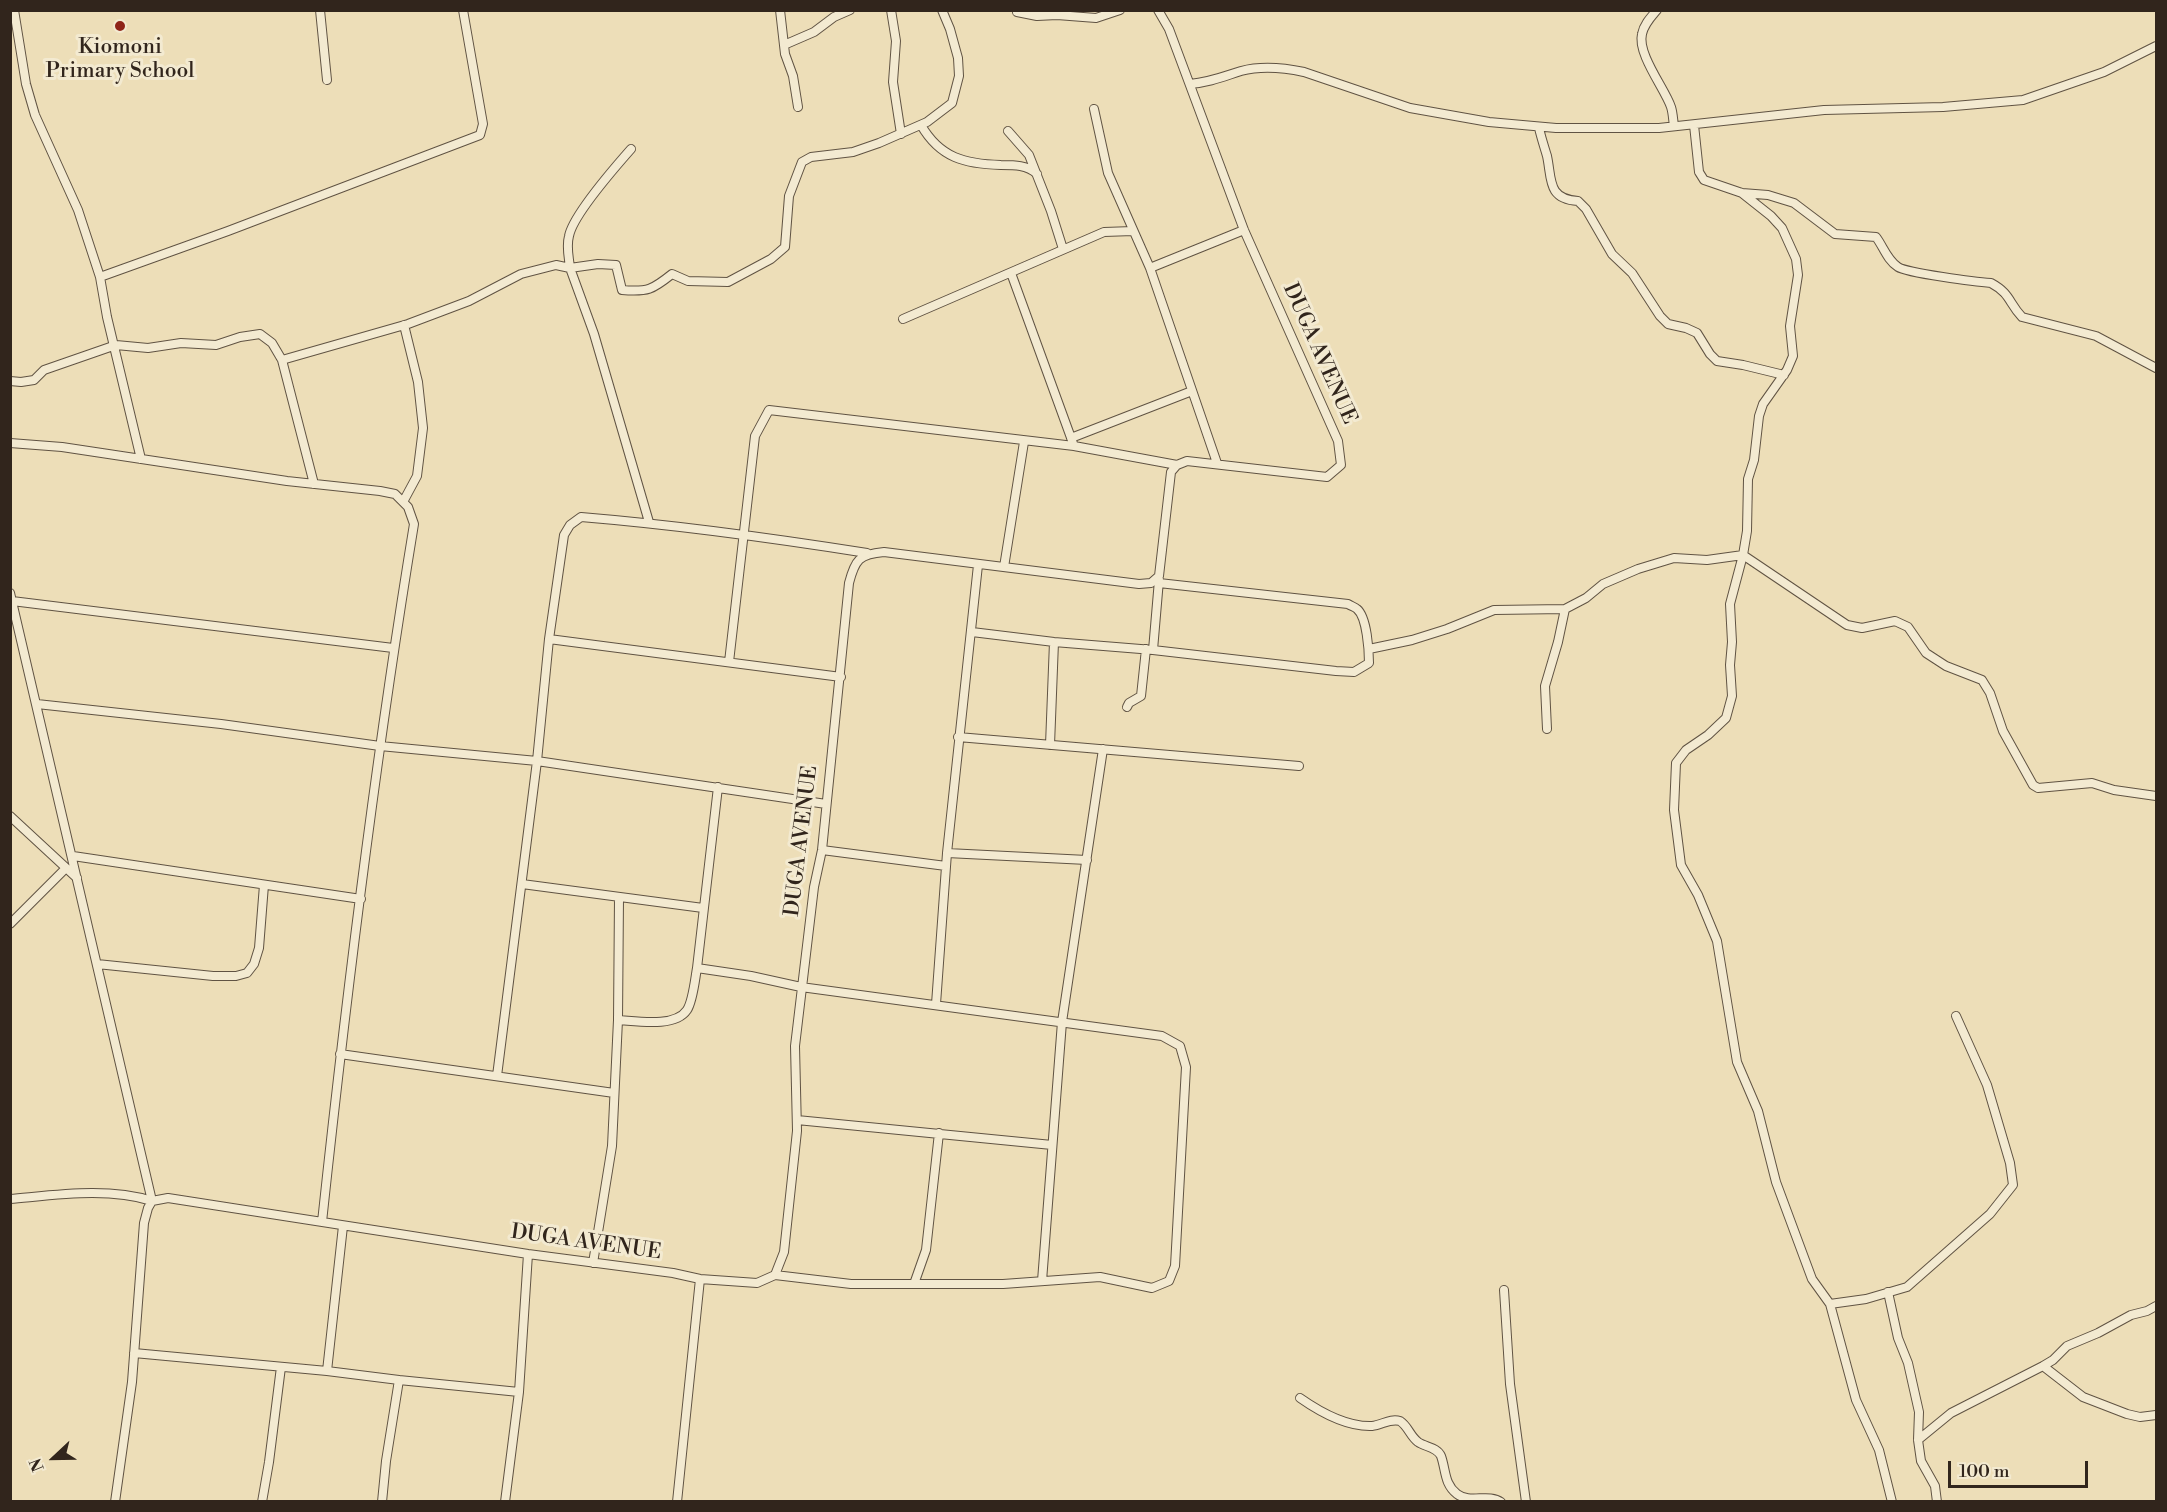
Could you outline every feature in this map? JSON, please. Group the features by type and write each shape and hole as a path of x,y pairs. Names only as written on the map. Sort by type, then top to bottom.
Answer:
{"street":[{"path":"14,10 26,84 35,115 78,210 100,277 141,459"},
{"path":"320,10 327,80"},
{"path":"100,277 480,135 483,124 463,10"},
{"path":"780,10 784,45 793,76 798,107"},
{"path":"784,45 814,32 834,17 850,10"},
{"path":"891,10 896,41 893,82 901,134"},
{"path":"282,360 404,325 469,301 521,274 556,265 570,268 598,264 616,265 622,290 642,292 656,286 672,274 688,281 728,282 771,259 784,247 789,196 802,162 811,157 853,152 901,134 921,125 944,111 952,103 959,76 955,48 942,10"},
{"path":"1017,12 1037,16 1095,18 1120,10"},
{"name":"DUGA AVENUE","path":"744,533 755,436 769,410 1024,442 1072,442 1177,465 1187,460 1326,477 1341,465 1338,441 1244,230 1170,29 1158,10"},
{"path":"1658,10 1647,22 1641,40 1652,72 1671,107 1674,126"},
{"path":"1190,84 1207,83 1244,70 1287,68 1410,108 1489,122 1539,128 1659,128 1824,110 1943,107 2023,100 2104,72 2157,46"},
{"path":"1094,109 1108,173 1150,268 1217,463"},
{"path":"921,125 928,137 960,161 1022,166 1037,174"},
{"path":"1694,125 1699,172 1704,180 1742,193 1768,195 1794,203 1835,234 1876,237 1887,257 1899,268 1991,283 2004,290 2014,309 2022,317 2096,336 2157,368"},
{"path":"1539,128 1553,188 1566,201 1578,201 1586,209 1612,254 1636,279 1660,316 1668,324 1697,333 1717,361 1743,364 1784,375"},
{"path":"1008,131 1029,155 1064,249"},
{"path":"631,148 592,197 569,232 567,245 570,268 594,334 649,522"},
{"path":"1742,193 1782,228 1796,259 1798,275 1790,326 1793,356 1784,375 1763,404 1759,416 1754,460 1748,479 1748,512 1743,555 1730,604 1732,696 1726,718 1708,735 1686,750 1676,764 1674,810 1681,865 1698,895 1718,941 1737,1062 1758,1111 1776,1182 1812,1279 1830,1304 1856,1400 1879,1450 1892,1502"},
{"path":"1150,268 1244,230"},
{"path":"903,319 1104,232 1133,231"},
{"path":"1011,273 1072,442 1192,391"},
{"path":"403,502 417,476 423,428 418,382 404,325"},
{"path":"10,381 34,380 44,370 116,345 148,348 181,343 216,345 260,334 272,343 282,360 314,484"},
{"path":"1004,567 1024,442"},
{"path":"10,443 62,447 314,484 380,490 395,494 408,507 414,524 393,648 380,746 340,1054 322,1222"},
{"path":"1126,707 1141,696 1159,579 1171,472 1177,465"},
{"path":"497,1076 537,761 549,639 564,535 570,525 581,517 744,533 870,553 884,552 1139,584 1151,583 1159,579 1348,604 1359,610 1363,620 1369,649 1369,663 1354,672 972,632"},
{"path":"729,662 744,533"},
{"name":"DUGA AVENUE","path":"10,1199 107,1194 136,1196 152,1201 168,1198 528,1254 700,1278 757,1283 775,1275 784,1252 797,1120 795,1046 814,887 822,850 849,583 852,570 859,558 870,553"},
{"path":"1369,649 1420,638 1494,610 1565,609 1586,598 1603,584 1638,569 1674,558 1707,560 1743,555 1847,625 1862,628 1895,621 1908,627 1926,653 1946,666 1982,680 1990,693 2003,730 2033,785 2038,788 2092,783 2114,790 2157,796"},
{"path":"936,1004 958,737 972,632 978,564"},
{"path":"115,1502 134,1353 144,1223 152,1201 11,597 393,648"},
{"path":"1547,729 1545,686 1565,609"},
{"path":"549,639 841,677"},
{"path":"1050,745 1054,642"},
{"path":"37,704 221,724 380,746 537,761 605,773 718,787 826,804"},
{"path":"958,737 1299,766"},
{"path":"1042,1281 1062,1022 1103,749"},
{"path":"618,1020 656,1022 675,1019 688,1009 697,968 718,787"},
{"path":"10,816 77,878"},
{"path":"822,850 946,866"},
{"path":"947,853 1087,860"},
{"path":"73,856 361,899"},
{"path":"10,924 66,868"},
{"path":"522,884 704,908"},
{"path":"97,964 213,976 236,976 247,973 254,964 259,948 264,885"},
{"path":"592,1263 612,1146 618,1020 619,898"},
{"path":"697,968 751,976 801,987 1162,1036 1180,1046 1186,1067 1175,1266 1169,1281 1152,1288 1100,1277 1003,1284 851,1284 775,1275"},
{"path":"1830,1304 1866,1299 1907,1287 1990,1214 2013,1185 2010,1163 1987,1085 1956,1016"},
{"path":"340,1054 614,1093"},
{"path":"797,1120 1053,1145"},
{"path":"914,1284 926,1250 939,1133"},
{"path":"327,1371 343,1226"},
{"path":"505,1502 519,1392 528,1254"},
{"path":"677,1502 700,1278"},
{"path":"1504,1290 1510,1384 1526,1502"},
{"path":"1887,1292 1898,1338 1908,1363 1919,1412 1917,1440 1921,1461 1935,1486 1937,1502"},
{"path":"1917,1440 1951,1413 2043,1366 2067,1346 2098,1333 2131,1315 2157,1306"},
{"path":"134,1353 519,1392"},
{"path":"262,1502 280,1366"},
{"path":"2043,1366 2083,1397 2139,1417 2157,1415"},
{"path":"382,1502 399,1380"},
{"path":"1300,1398 1316,1410 1345,1421 1372,1426 1390,1420 1400,1421 1420,1444 1440,1454 1449,1486 1458,1495 1471,1499 1497,1499 1501,1502"}],"place":[{"name":"Kiomoni Primary School","path":"120,26"}]}
